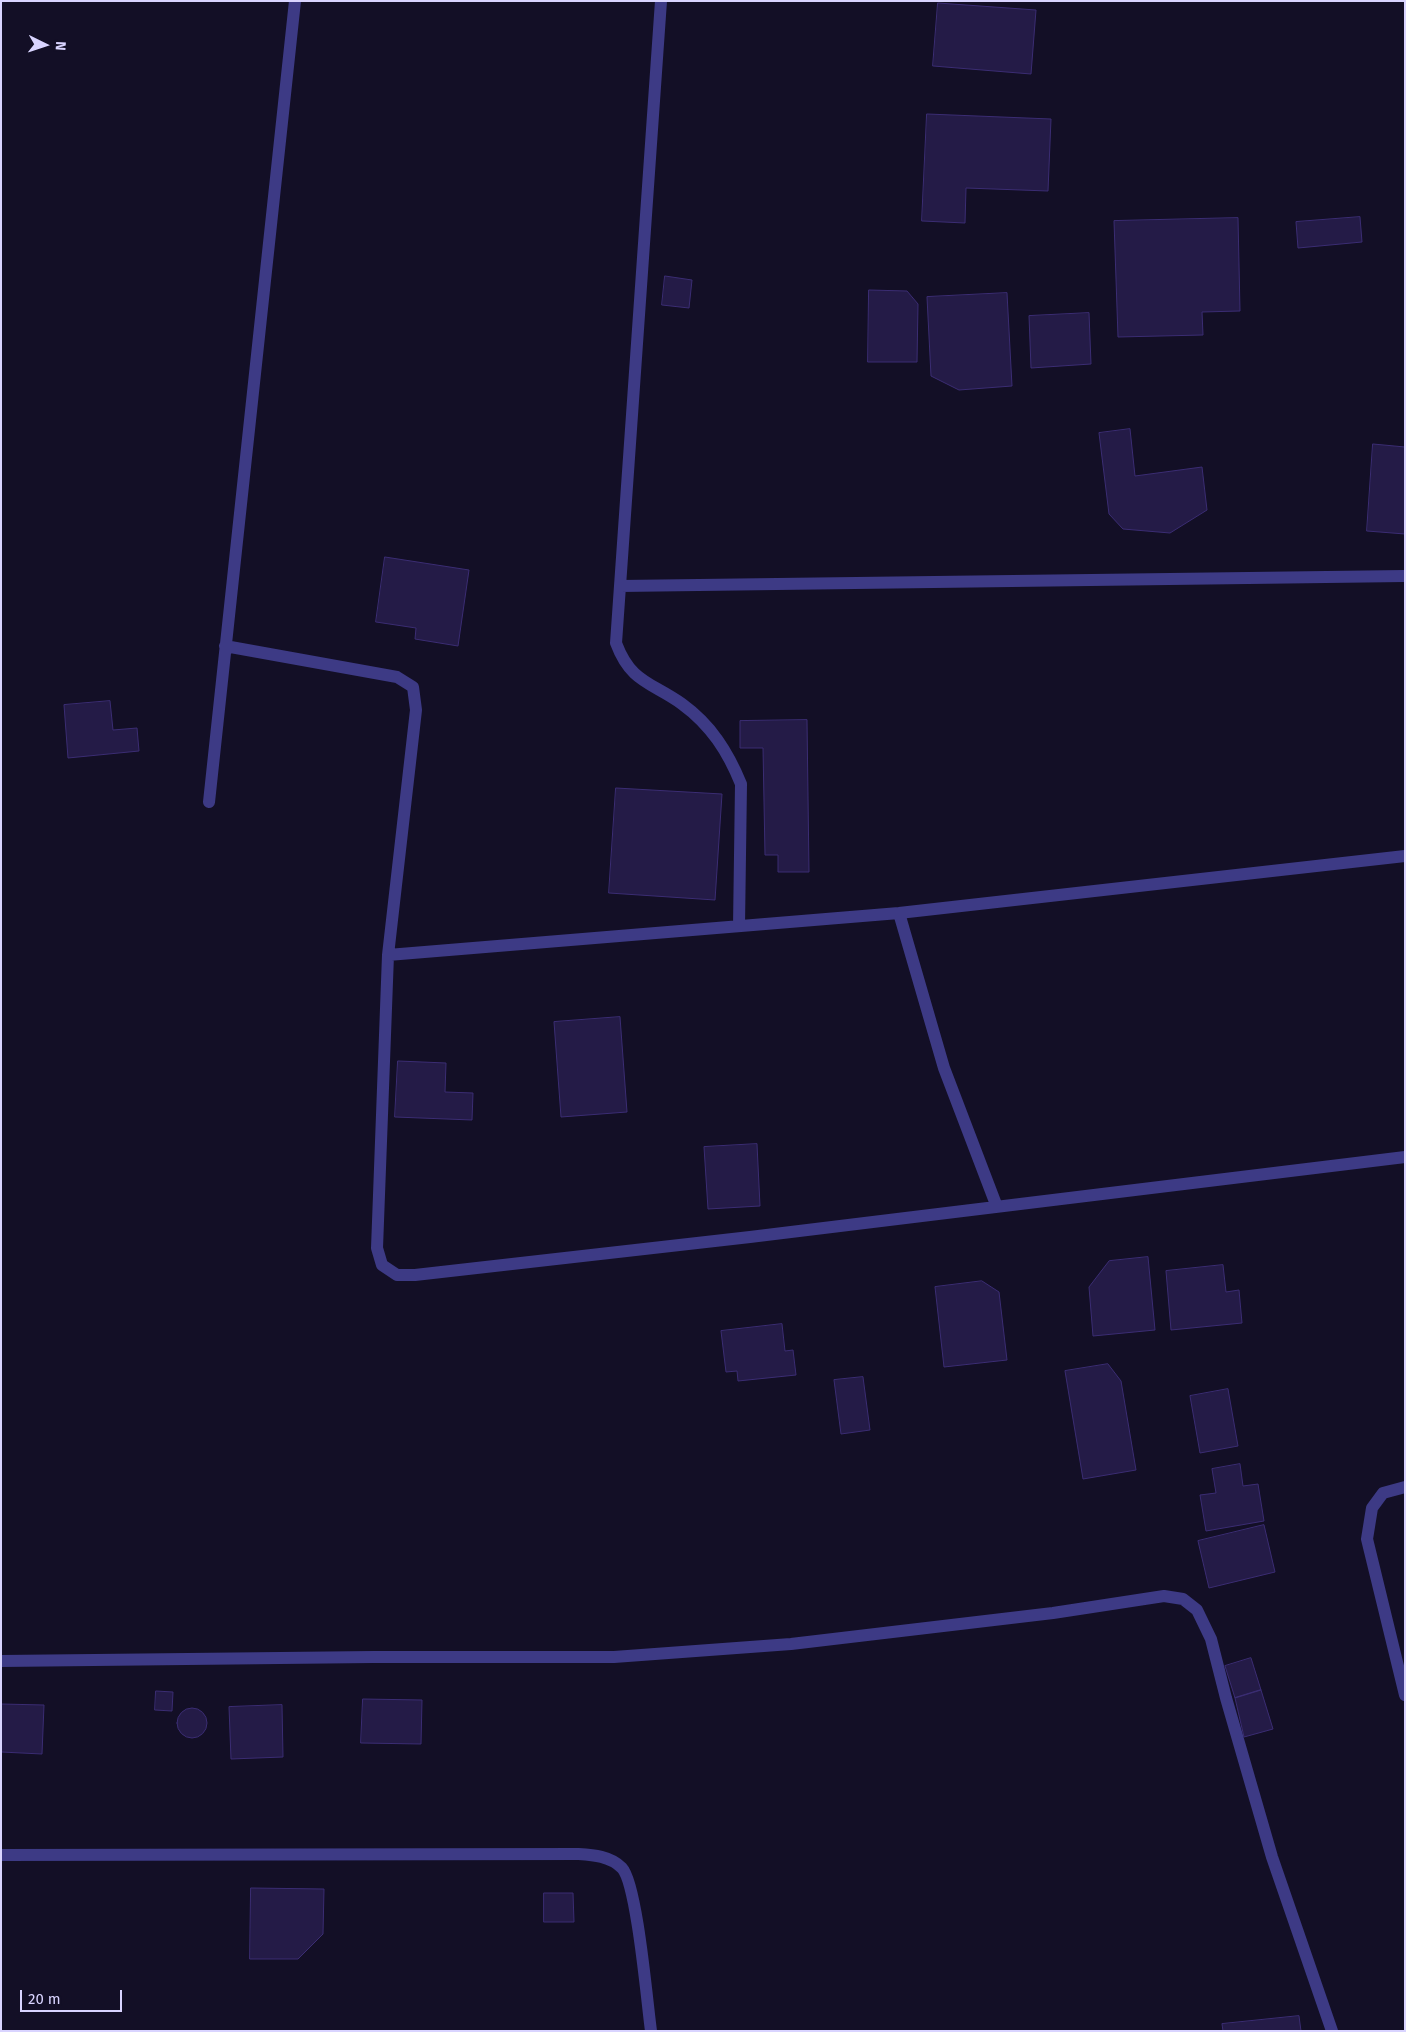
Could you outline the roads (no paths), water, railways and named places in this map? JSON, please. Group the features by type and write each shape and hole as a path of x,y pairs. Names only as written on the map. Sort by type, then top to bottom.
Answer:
{"street":[{"path":"209,802 295,1"},
{"path":"661,1 616,643 621,658 643,682 683,705 705,724 724,747 741,784 739,926"},
{"path":"620,586 1405,576"},
{"path":"226,646 396,677 413,688 416,710 388,955 377,1248 382,1265 397,1275 415,1275 998,1207 1405,1157"},
{"path":"388,955 899,913 1405,856"},
{"path":"899,913 944,1068 998,1207"},
{"path":"1405,1488 1383,1493 1372,1508 1367,1540 1405,1695"},
{"path":"1,1661 373,1657 614,1657 791,1644 1053,1613 1164,1596 1183,1599 1197,1610 1211,1639 1272,1857 1332,2031"},
{"path":"1,1855 578,1854 603,1856 622,1868 632,1892 651,2031"}]}
